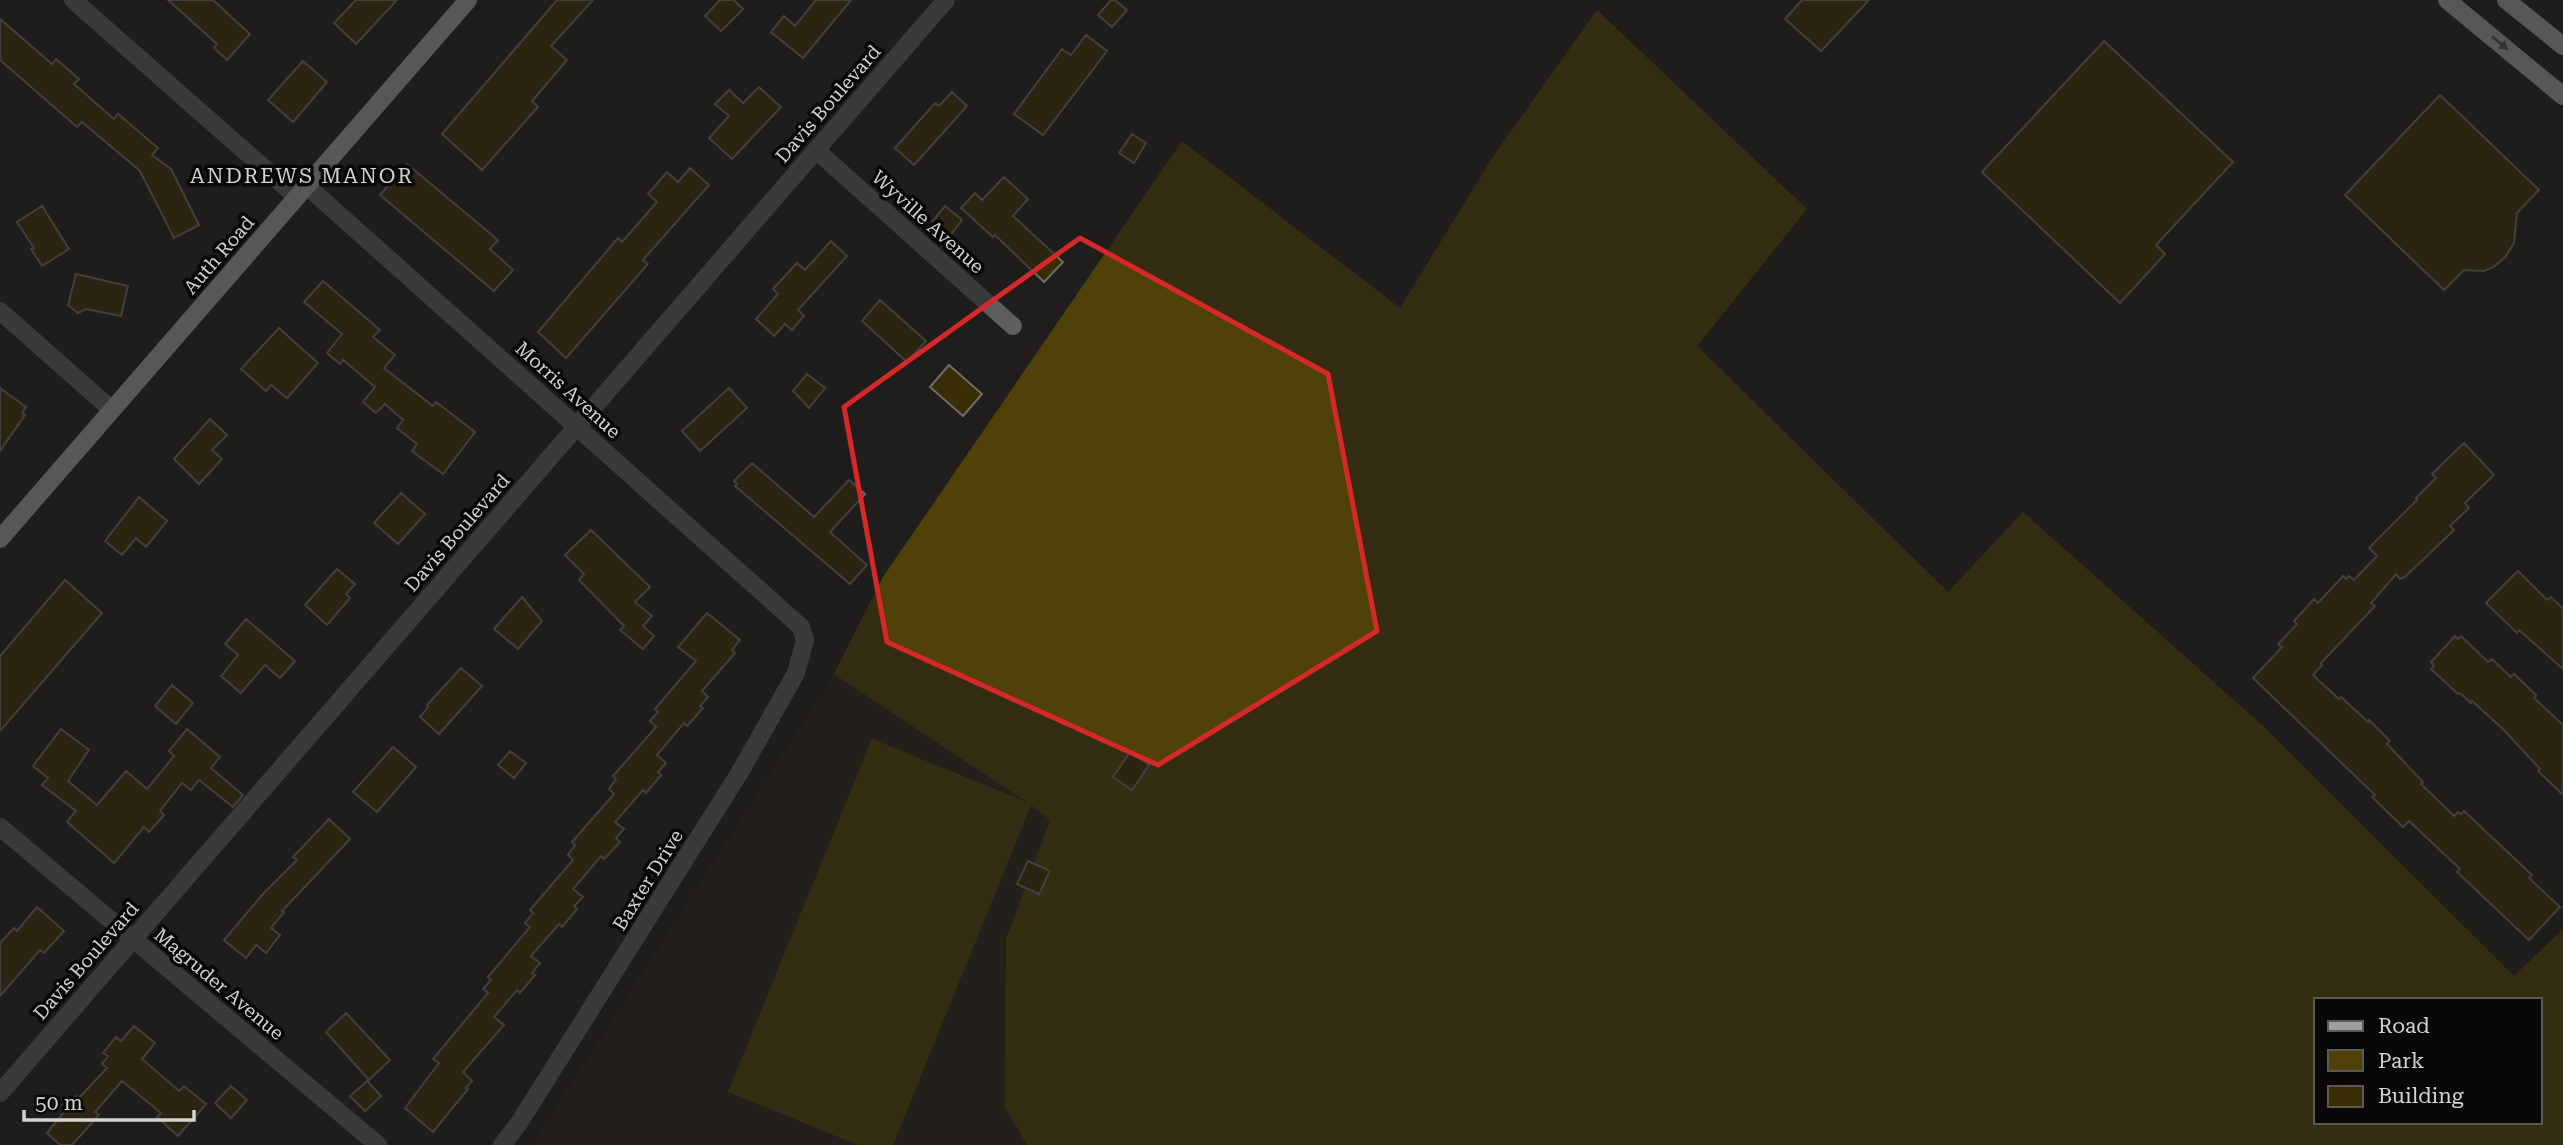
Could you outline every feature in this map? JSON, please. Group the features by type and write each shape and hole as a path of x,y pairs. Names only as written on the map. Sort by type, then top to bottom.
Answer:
{"main road":[{"name":"Auth Road","path":"0,538 468,0"},
{"path":"2447,0 2563,96"},
{"path":"2507,0 2563,46"}],"street":[{"name":"Morris Avenue","path":"73,0 302,191 577,427 801,627"},
{"name":"Davis Boulevard","path":"0,1093 946,0"},
{"name":"Wyville Avenue","path":"816,150 1013,326"},
{"path":"0,312 112,410"},
{"name":"Baxter Drive","path":"502,1145 526,1112 740,772 796,673 805,640 801,627"},
{"name":"Magruder Avenue","path":"0,827 378,1145"}],"highlighted area":[{"path":"1080,238 1328,374 1377,631 1158,765 887,642 844,407"}],"shaded area":[{"path":"834,674 1031,804 1050,820 1006,940 1005,1108 1027,1145 532,1145"}],"green space":[{"path":"1597,10 1807,209 1697,346 1948,592 2023,512 2263,726 2514,976 2563,929 2563,1145 1027,1145 1005,1108 1006,940 1050,820 1031,805 893,1145 858,1145 728,1092 872,739 1027,802 834,674 883,577 1182,141 1400,308 1494,155"}],"building":[{"path":"168,0 213,0 250,34 227,60 214,48 217,44"},
{"path":"356,0 397,0 356,44 334,23"},
{"path":"557,0 593,0 551,46 567,60 532,101 538,107 482,170 442,134"},
{"path":"720,0 734,0 743,9 721,31 705,16"},
{"path":"816,0 851,0 803,58 771,32 784,16 795,26"},
{"path":"1111,0 1115,0 1127,10 1112,27 1098,15"},
{"path":"1802,0 1869,0 1821,51 1785,19"},
{"path":"0,19 52,64 56,59 79,79 74,84 114,119 118,114 158,148 152,155 171,169 199,225 174,238 140,171 82,122 77,127 0,60"},
{"path":"1086,35 1107,51 1043,135 1014,114 1062,49 1071,55"},
{"path":"2104,41 2233,162 2156,245 2165,254 2120,303 1982,172"},
{"path":"303,61 327,82 293,122 268,100"},
{"path":"759,87 781,107 732,159 709,138 729,116 715,104 729,90 743,103"},
{"path":"952,92 967,106 914,165 895,148 935,103 939,106"},
{"path":"2440,95 2539,190 2517,213 2514,243 2506,256 2494,267 2484,271 2464,270 2444,290 2345,195"},
{"path":"1132,134 1146,143 1134,163 1119,153"},
{"path":"407,164 498,240 490,249 513,270 494,291 380,195"},
{"path":"690,168 709,185 643,260 648,264 566,358 538,332 618,238 622,242 657,202 648,194 667,172 678,182"},
{"path":"1004,177 1028,199 1013,216 1063,262 1044,282 995,235 993,237 961,208 975,193 982,200"},
{"path":"42,206 69,249 42,266 17,222"},
{"path":"945,206 962,220 949,237 932,222"},
{"path":"831,241 847,256 798,310 804,316 792,330 785,324 774,336 756,319 778,294 773,289 797,263 805,270"},
{"path":"76,274 128,286 121,316 86,309 78,313 68,305"},
{"path":"323,281 380,330 373,337 395,355 384,368 433,406 436,402 475,432 443,474 412,451 417,444 397,428 403,420 385,404 376,413 363,402 375,387 343,360 340,364 327,353 342,334 304,302"},
{"path":"880,300 926,341 907,362 862,321"},
{"path":"279,328 318,363 287,398 271,385 266,391 241,369"},
{"path":"949,365 982,394 963,416 930,387"},
{"path":"807,374 825,388 809,408 793,391"},
{"path":"0,388 26,407 22,413 25,415 0,451"},
{"path":"729,388 747,408 700,451 682,431"},
{"path":"210,419 227,435 212,450 222,459 199,484 174,459"},
{"path":"2464,443 2494,475 2465,503 2469,508 2450,526 2454,530 2405,577 2400,579 2396,574 2371,603 2375,606 2313,675 2339,699 2341,697 2368,722 2369,720 2390,741 2387,744 2423,782 2421,784 2454,816 2464,811 2532,875 2529,878 2560,907 2529,940 2457,872 2460,869 2409,821 2403,827 2372,797 2375,795 2253,678 2282,647 2278,644 2297,624 2294,621 2314,599 2318,603 2343,576 2354,580 2377,556 2369,548 2417,500 2436,478 2432,474"},
{"path":"752,463 814,517 849,480 865,494 830,532 867,565 850,584 735,486 737,484 734,481"},
{"path":"401,493 425,514 398,544 374,523"},
{"path":"139,497 167,521 146,547 136,538 122,555 105,541"},
{"path":"591,530 650,587 635,602 652,616 643,626 654,636 643,649 620,630 624,626 579,580 584,574 565,555"},
{"path":"337,569 355,584 346,594 350,598 327,625 305,605"},
{"path":"2518,571 2547,600 2551,597 2563,609 2563,669 2519,630 2517,633 2486,603"},
{"path":"65,580 102,613 0,731 0,656"},
{"path":"522,597 542,621 518,649 494,629"},
{"path":"707,613 740,640 732,650 735,653 702,691 708,697 700,706 703,708 687,726 684,723 657,755 666,763 658,772 661,775 646,793 643,790 615,822 624,829 616,838 620,842 604,859 601,856 573,889 583,897 574,906 577,909 562,927 559,924 531,956 540,963 532,973 535,975 520,993 517,990 494,1017 504,1025 463,1072 472,1081 466,1088 468,1089 433,1132 405,1108 439,1063 433,1059 488,993 483,989 491,980 488,977 530,927 525,923 533,913 530,910 573,860 568,855 575,845 572,842 614,794 609,789 616,779 613,776 656,727 650,721 658,712 655,709 696,661 678,647"},
{"path":"246,619 295,661 280,678 265,665 241,693 221,676 238,655 225,644"},
{"path":"2455,636 2458,639 2461,636 2488,662 2492,659 2511,677 2514,674 2536,695 2534,698 2563,725 2563,795 2538,771 2540,769 2504,730 2431,669 2434,666 2431,662"},
{"path":"461,668 482,686 439,734 420,717 427,705"},
{"path":"172,685 193,703 176,724 155,706"},
{"path":"61,729 89,750 68,781 97,805 126,771 147,789 174,756 169,751 187,729 220,757 211,768 243,795 233,807 199,780 191,790 182,783 160,811 164,815 149,832 144,827 114,863 67,822 76,811 42,785 48,778 33,766"},
{"path":"393,747 416,767 377,812 353,792"},
{"path":"510,751 526,763 514,778 498,765"},
{"path":"1130,752 1149,765 1132,790 1113,777"},
{"path":"329,819 350,839 282,911 284,912 271,928 280,935 266,953 256,945 246,958 224,940 263,894 297,860 293,857"},
{"path":"1028,861 1050,871 1039,894 1017,884"},
{"path":"37,907 64,931 44,953 40,950 0,996 0,943 14,928 17,931"},
{"path":"346,1013 390,1060 369,1080 326,1032"},
{"path":"134,1026 155,1043 142,1059 179,1091 184,1086 206,1104 178,1136 157,1117 161,1113 122,1081 95,1112 99,1115 72,1145 60,1145 47,1133 77,1096 79,1098 107,1068 102,1064 108,1056 103,1053 116,1037 121,1041"},
{"path":"367,1081 381,1096 365,1111 350,1096"},
{"path":"231,1086 247,1100 231,1118 215,1103"}],"district":[{"name":"ANDREWS MANOR","path":"302,176"}]}
